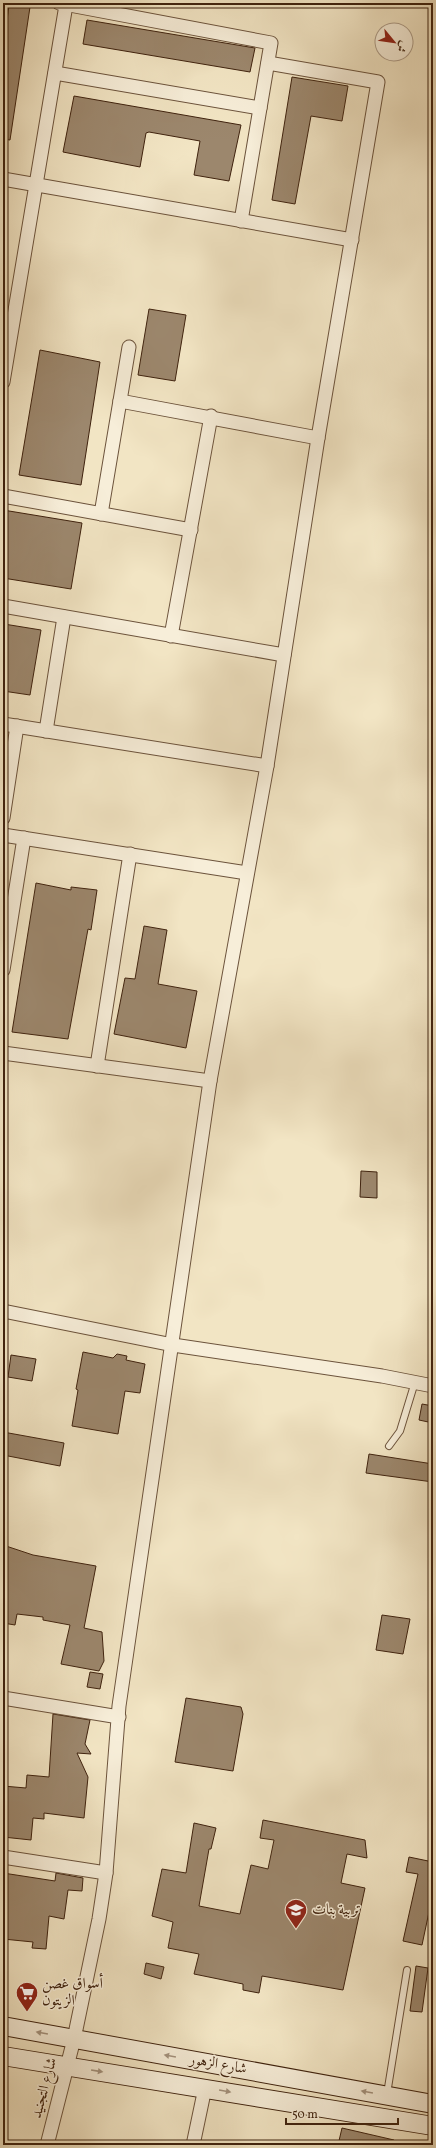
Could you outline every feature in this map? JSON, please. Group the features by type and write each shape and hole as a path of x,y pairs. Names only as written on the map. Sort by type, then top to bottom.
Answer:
{"main road":[{"name":"شارع الزهور","path":"3,2026 433,2104"},
{"name":"شارع الزهور","path":"3,2056 433,2126"}],"street":[{"path":"3,382 55,73 62,4 271,43 241,221"},
{"name":"شارع التجنيد","path":"46,2145 74,2039 99,1919 106,1872 119,1706 173,1345 210,1081 267,766 318,438 378,82 268,63"},
{"path":"55,73 260,108"},
{"path":"3,179 352,240"},
{"path":"101,514 129,347"},
{"path":"120,401 211,416 318,438"},
{"path":"172,636 211,416"},
{"path":"3,496 191,530"},
{"path":"3,606 284,655"},
{"path":"46,731 64,617"},
{"path":"3,724 267,766"},
{"path":"3,818 17,726"},
{"path":"3,835 247,873"},
{"path":"3,970 24,838"},
{"path":"97,1066 130,854"},
{"path":"3,1053 210,1081"},
{"path":"3,1311 173,1345 433,1386"},
{"path":"415,1382 433,1382"},
{"path":"3,1698 119,1717"},
{"path":"3,1857 106,1872"},
{"path":"194,2145 205,2088"}],"lane":[{"path":"389,1446 400,1430 415,1382"},
{"path":"387,2096 406,1970"}],"building":[{"path":"9,5 30,7 10,140 3,139 3,52"},
{"path":"87,20 255,48 250,72 83,44"},
{"path":"292,77 348,86 342,121 311,116 295,204 272,200"},
{"path":"74,96 241,125 229,181 194,175 200,141 149,132 146,133 140,167 63,152"},
{"path":"149,309 186,315 175,381 138,375"},
{"path":"40,350 100,362 81,485 19,475"},
{"path":"3,510 82,523 71,589 3,578"},
{"path":"4,624 41,630 30,695 3,691"},
{"path":"36,883 71,890 71,887 97,890 91,930 88,929 68,1039 12,1032"},
{"path":"144,926 167,930 158,984 197,991 186,1048 114,1034 125,978 135,979"},
{"path":"361,1171 377,1172 377,1198 360,1197"},
{"path":"83,1352 113,1358 117,1354 127,1356 126,1360 145,1364 140,1393 125,1391 118,1434 72,1426 78,1390 76,1389"},
{"path":"11,1355 36,1359 32,1381 8,1377"},
{"path":"422,1404 433,1406 433,1423 419,1420"},
{"path":"3,1432 64,1443 60,1466 3,1455"},
{"path":"369,1454 433,1464 433,1482 366,1473"},
{"path":"3,1545 33,1555 96,1566 84,1628 102,1632 104,1661 99,1671 61,1664 70,1625 43,1620 43,1617 17,1614 15,1625 3,1623"},
{"path":"382,1615 410,1619 403,1654 376,1650"},
{"path":"90,1672 103,1674 100,1689 87,1687"},
{"path":"186,1698 241,1707 243,1714 233,1771 175,1762"},
{"path":"53,1714 90,1720 85,1744 91,1754 77,1753 88,1777 84,1818 44,1813 44,1819 33,1818 31,1840 3,1837 3,1786 26,1788 27,1775 49,1777"},
{"path":"263,1820 365,1840 367,1858 347,1854 341,1883 365,1888 343,1990 262,1976 259,1993 243,1990 243,1984 194,1974 199,1954 168,1948 173,1922 152,1916 162,1869 186,1873 194,1823 216,1828 211,1849 209,1849 199,1906 240,1914 251,1865 268,1869 274,1840 260,1838"},
{"path":"409,1857 433,1862 433,1893 422,1945 403,1941 418,1874 406,1872"},
{"path":"3,1873 55,1881 56,1873 83,1878 82,1891 68,1890 64,1919 49,1916 46,1949 32,1948 33,1942 3,1939 3,1890 7,1887 3,1880"},
{"path":"146,1963 164,1967 161,1979 144,1974"},
{"path":"416,1966 428,1968 422,2012 410,2011"},
{"path":"342,2128 394,2140 393,2145 338,2145"}],"place":[{"name":"تربية بنات","path":"296,1930"},
{"name":"أسواق غصن الزيتون","path":"27,2012"}]}
